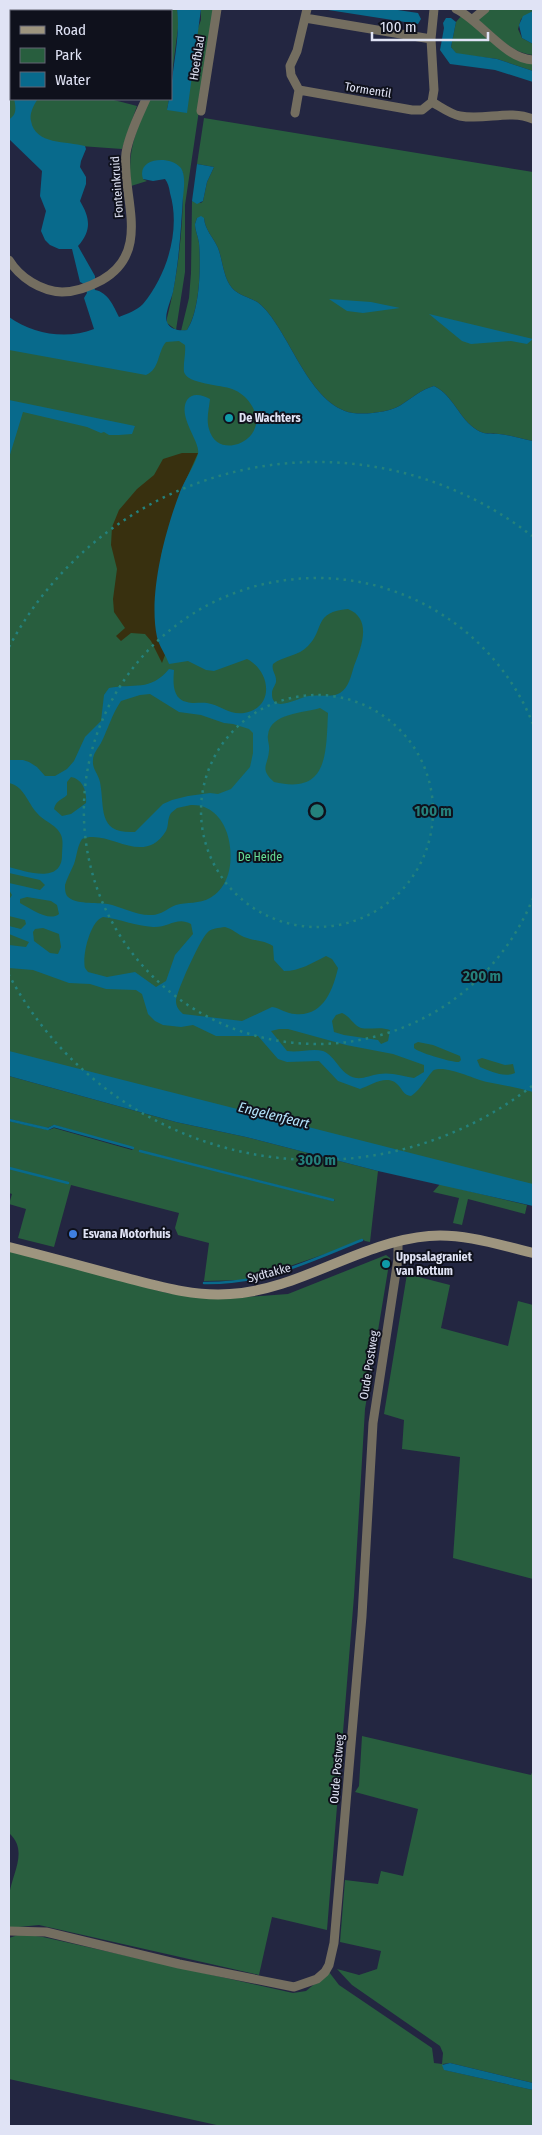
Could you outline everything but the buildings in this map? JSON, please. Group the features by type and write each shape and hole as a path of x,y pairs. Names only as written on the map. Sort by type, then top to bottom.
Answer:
{"street":[{"name":"Hoefblad","path":"201,111 216,9"},
{"path":"434,9 431,39 434,90 432,102 451,114 461,116 482,118 515,114 533,119"},
{"path":"456,9 473,19 509,51 522,59 533,60"},
{"path":"473,19 485,9"},
{"path":"295,113 299,90 291,75 290,66 297,52 306,13 431,39"},
{"name":"Tormentil","path":"299,90 412,110 422,110 432,102"},
{"name":"Fonteinkruid","path":"9,260 24,278 38,286 62,292 82,289 98,282 116,269 130,245 132,216 126,152 146,100"},
{"name":"Sydtakke","path":"9,1247 176,1290 217,1295 256,1291 279,1286 370,1250 430,1236 449,1236 490,1242 533,1253"},
{"name":"Oude Postweg","path":"9,1931 46,1932 180,1964 294,1987 317,1979 329,1965 334,1943 354,1719 372,1424 398,1259 398,1242"}],"green space":[{"path":"177,9 179,21 172,74 172,10 162,10"},
{"path":"201,9 214,9 185,205 185,272 176,330 167,323 167,318 180,246 183,172 143,179 147,181 131,186 130,161 137,131 150,100 169,100 167,110 201,20"},
{"path":"488,9 533,9 533,11 521,19 518,29 522,38 533,44 533,55 510,46 477,19"},
{"path":"462,15 533,62 533,71 497,59 456,54 451,47 456,22"},
{"path":"9,79 10,100 114,100 137,106 122,149 66,145 9,131"},
{"path":"204,118 533,172 533,441 508,435 480,432 466,420 441,390 434,386 421,391 401,405 384,411 358,414 338,407 324,397 312,383 281,332 261,305 239,293 229,284 218,248 204,218 197,218 195,224 200,253 200,275 195,311 187,330 181,331 189,298 192,201 201,203 203,201 207,182 214,167 197,164"},
{"name":"De Heide","path":"163,330 239,359 533,744 533,1185 9,1052 9,333 101,349"},
{"path":"9,1076 176,1122 246,1137 378,1171 370,1242 362,1239 331,1252 249,1280 204,1281 209,1243 178,1235 175,1228 179,1213 71,1185 54,1247 18,1238 26,1209 9,1204 12,1194 9,1193 9,1121 49,1130 54,1128 132,1150 134,1148 54,1125 47,1128 9,1119","holes":["139,1150 335,1200 333,1201"]},
{"path":"440,1184 527,1205 525,1214 468,1199 462,1225 453,1223 459,1198 433,1192"},
{"path":"9,1251 167,1293 218,1299 288,1294 386,1255 390,1258 365,1409 354,1596 327,1930 272,1917 259,1975 39,1925 9,1928 8,1900 19,1855 15,1840 9,1833"},
{"path":"407,1274 450,1285 441,1328 508,1346 518,1301 533,1305 533,1579 453,1558 460,1457 402,1449 404,1420 384,1414"},
{"path":"362,1736 531,1775 533,1770 533,2083 450,2063 443,2064 445,2070 533,2090 533,2126 221,2126 9,2079 9,1938 21,1934 43,1937 293,1993 306,1991 329,1972 339,1985 432,2048 434,2063 442,2064 443,2053 440,2046 352,1985 337,1969 359,1975 377,1969 381,1951 340,1942 345,1880 378,1884 381,1871 403,1876 418,1809 355,1792 359,1786"}],"sand":[{"path":"182,453 198,453 181,491 162,552 156,592 165,655 162,663 151,641 145,634 131,633 121,641 116,636 125,628 114,612 113,599 117,569 111,545 112,527 119,510 137,489 154,475 163,459"}],"water":[{"path":"177,9 201,9 187,113 167,110 169,100 172,100 178,20"},
{"path":"322,9 391,9 418,13 421,19 418,24"},
{"path":"533,11 533,44 522,38 519,25 523,16"},
{"path":"446,18 451,18 456,22 451,47 456,53 497,59 533,71 533,82 495,70 450,64 440,50 444,28 443,23"},
{"name":"De Heide","path":"14,100 37,100 32,109 31,118 34,129 39,134 53,141 85,146 86,149 80,167 86,177 86,184 80,201 86,213 88,224 86,235 78,246 95,276 95,279 92,281 95,290 100,291 107,297 119,317 143,304 159,280 170,252 174,222 168,185 165,179 153,181 143,179 142,172 149,163 162,160 169,161 180,167 184,181 177,269 166,315 170,327 178,330 187,330 195,312 200,264 199,243 195,224 197,218 201,216 204,218 218,248 229,284 239,293 261,305 281,332 312,383 324,397 338,407 358,414 384,411 401,405 421,391 434,386 447,396 466,420 480,432 508,435 533,441 533,1092 487,1082 446,1069 432,1071 418,1090 411,1096 405,1094 395,1082 390,1080 380,1081 360,1089 338,1081 319,1061 287,1062 278,1059 258,1036 216,1036 193,1025 181,1027 163,1025 155,1021 148,1014 142,994 136,990 106,989 90,984 69,983 33,970 9,968 9,945 26,947 29,942 9,934 9,926 21,929 26,924 25,920 9,916 9,900 12,895 9,890 9,883 40,890 45,885 40,880 9,873 9,867 42,874 56,870 60,864 62,844 61,835 58,830 39,816 18,787 9,783 9,760 29,762 37,767 45,776 55,776 67,769 74,761 85,737 101,721 104,695 109,688 148,684 162,676 169,669 174,670 174,689 182,700 189,703 212,704 234,713 254,710 265,697 266,689 265,680 261,672 247,659 214,671 206,670 188,661 169,664 157,637 155,620 156,583 164,544 180,492 198,454 198,449 185,414 187,400 195,395 201,395 210,399 209,429 214,439 223,445 233,445 242,442 250,436 255,427 256,416 250,403 240,393 232,389 198,382 187,376 184,372 185,345 179,341 166,342 154,369 146,375 9,350 9,317 28,328 61,335 94,329 84,298 87,293 84,284 80,282 72,249 59,249 50,245 45,240 41,231 46,211 40,196 42,171 9,139 9,119 15,113","holes":["348,609 356,614 363,627 360,651 348,684 343,691 337,694 309,696 286,703 276,703 272,693 276,682 273,664 300,652 308,646 313,640 321,622 329,614","150,694 179,712 201,715 249,729 253,733 253,753 250,767 231,789 218,794 210,793 172,800 163,804 135,832 123,832 114,829 105,818 100,782 93,766 93,760 121,701","320,708 328,713 326,743 320,768 314,777 305,782 292,784 274,782 269,778 266,770 270,728 281,718","71,777 75,778 79,780 83,787 86,803 71,814 62,816 54,809 58,802 67,795 67,782","198,805 214,813 225,827 230,851 229,869 227,878 217,893 206,900 176,905 155,915 135,913 108,904 75,901 67,896 65,885 82,839 92,837 103,838 136,847 147,846 157,842 166,831 171,813 177,808","27,897 51,901 57,905 59,914 50,917 45,916 20,903 20,899","103,917 153,927 181,921 191,924 193,934 175,955 166,981 156,987 135,972 107,977 88,972 84,963 88,939 94,925","225,927 244,937 273,946 274,960 284,971 301,968 326,956 332,959 338,968 330,993 320,1007 305,1014 292,1014 272,1007 242,1021 183,1014 177,1007 176,1001 194,955 207,933 215,928","43,928 59,934 61,947 58,954 50,953 34,941 33,932 35,929","342,1013 361,1028 383,1028 390,1030 388,1041 381,1044 378,1040 334,1032 332,1021 336,1015","288,1029 346,1045 393,1054 424,1065 424,1072 414,1078 397,1074 379,1074 356,1078 346,1073 323,1051 287,1051 271,1031","418,1042 433,1045 460,1056 461,1060 459,1062 450,1061 414,1048 414,1044","482,1058 505,1065 513,1064 515,1073 506,1075 480,1067 477,1060"]},
{"path":"197,164 214,167 207,182 203,201 197,204 192,201"},
{"path":"329,299 371,302 400,308 363,313 347,311"},
{"path":"429,314 533,339 527,344 511,341 471,344 462,341"},
{"path":"9,400 135,426 132,434 109,435 87,427 23,412 9,458"},
{"name":"Engelenfeart","path":"9,1051 533,1184 533,1206 176,1122 9,1076"},
{"path":"450,2063 533,2083 533,2090 444,2070 442,2065"}],"waterway":[{"path":"9,1120 48,1129 54,1126 133,1148"},
{"path":"140,1151 333,1200"},
{"path":"9,1168 68,1183"},
{"path":"204,1283 247,1280 266,1276 304,1264 362,1240"}],"place":[{"name":"De Wachters","path":"229,418"},
{"name":"Esvana Motorhuis","path":"73,1234"},
{"name":"Uppsalagraniet van Rottum","path":"386,1264"}]}
